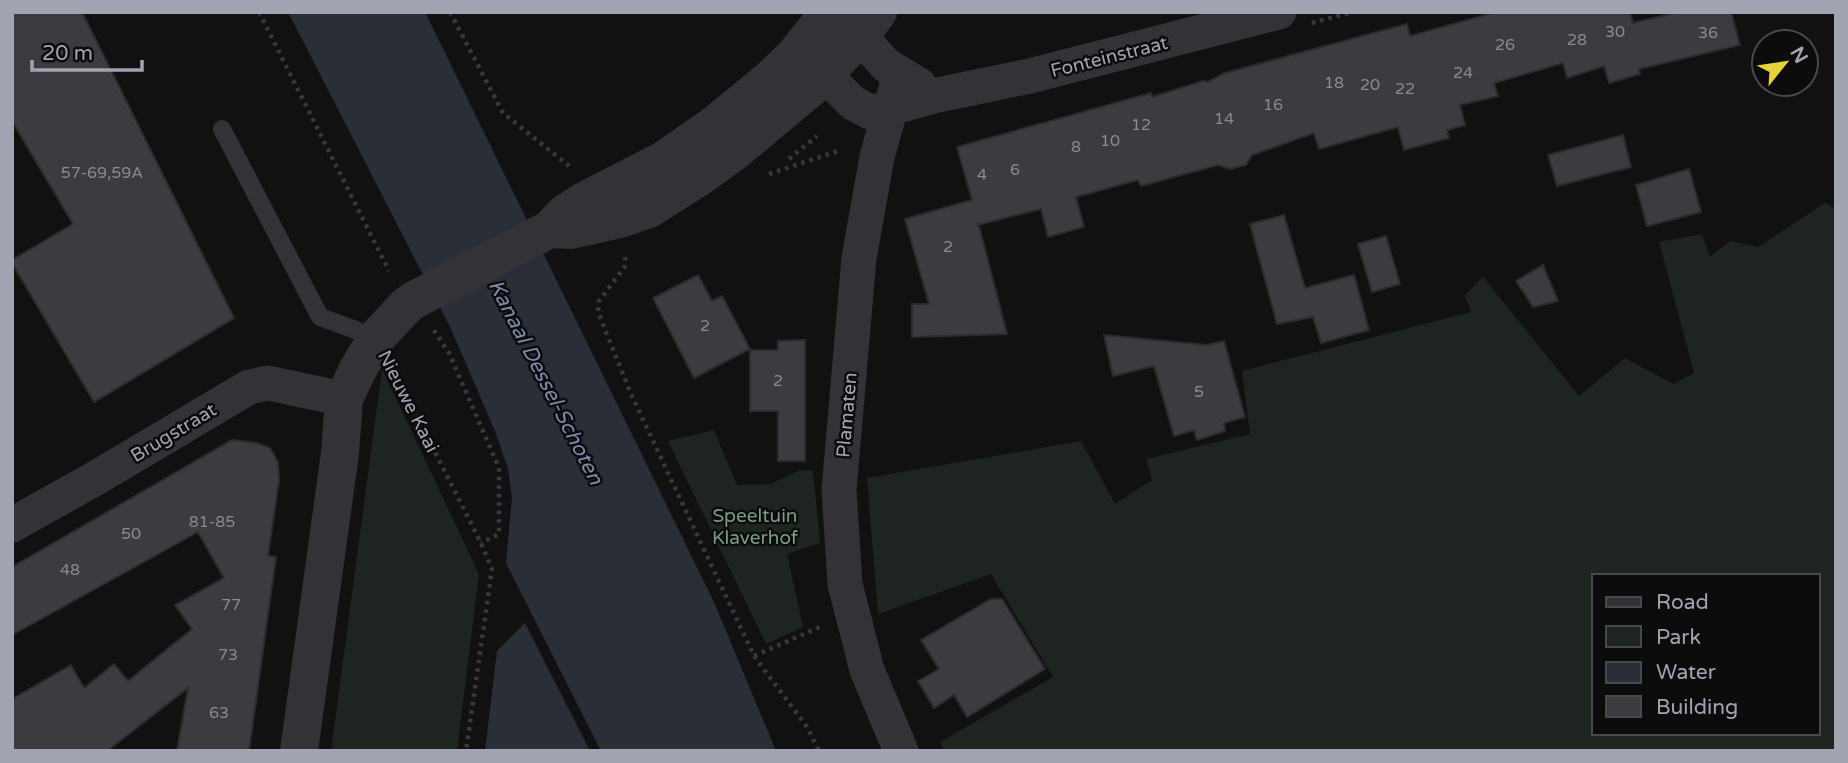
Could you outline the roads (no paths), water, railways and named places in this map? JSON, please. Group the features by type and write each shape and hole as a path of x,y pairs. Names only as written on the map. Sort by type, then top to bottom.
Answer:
{"street":[{"path":"813,61 829,12"},
{"name":"Fonteinstraat","path":"813,61 853,103 887,123 938,95 1030,76 1279,12"},
{"path":"367,334 416,300 543,232 570,230 620,219 649,209 698,178 734,152 813,61 859,20 886,65 938,95"},
{"name":"Plamaten","path":"901,74 877,157 859,258 839,490 845,584 867,670 901,751"},
{"name":"Nieuwe Kaai","path":"299,751 340,453 344,399 367,334"},
{"name":"Brugstraat","path":"12,525 248,387 268,383 344,399"}],"lane":[{"path":"222,129 320,317 367,334"}],"water":[{"name":"Kanaal Dessel-Schoten","path":"288,12 425,12 714,602 776,751 601,751 506,563 512,498 508,469 495,431 452,331"},
{"path":"525,623 590,751 485,751 497,651"}],"park label":[{"name":"Speeltuin Klaverhof","path":"755,526"}]}
